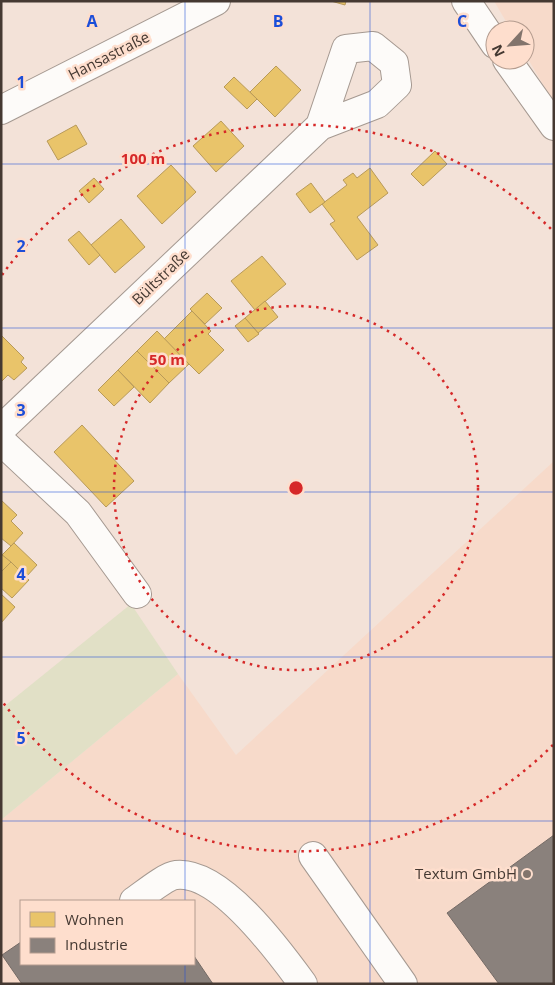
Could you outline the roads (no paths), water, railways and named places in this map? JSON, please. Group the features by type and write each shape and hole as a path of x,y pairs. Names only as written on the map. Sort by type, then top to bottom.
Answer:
{"street":[{"name":"Hansastraße","path":"1,110 216,1"},
{"path":"466,1 485,29"},
{"path":"514,70 554,126"},
{"name":"Bültstraße","path":"1,428 320,126"},
{"path":"1,441 78,513 138,594"},
{"path":"313,856 403,984"},
{"path":"136,900 173,875 190,874 230,896 277,948 303,984"}],"place":[{"name":"Textum GmbH","path":"527,874"}]}
